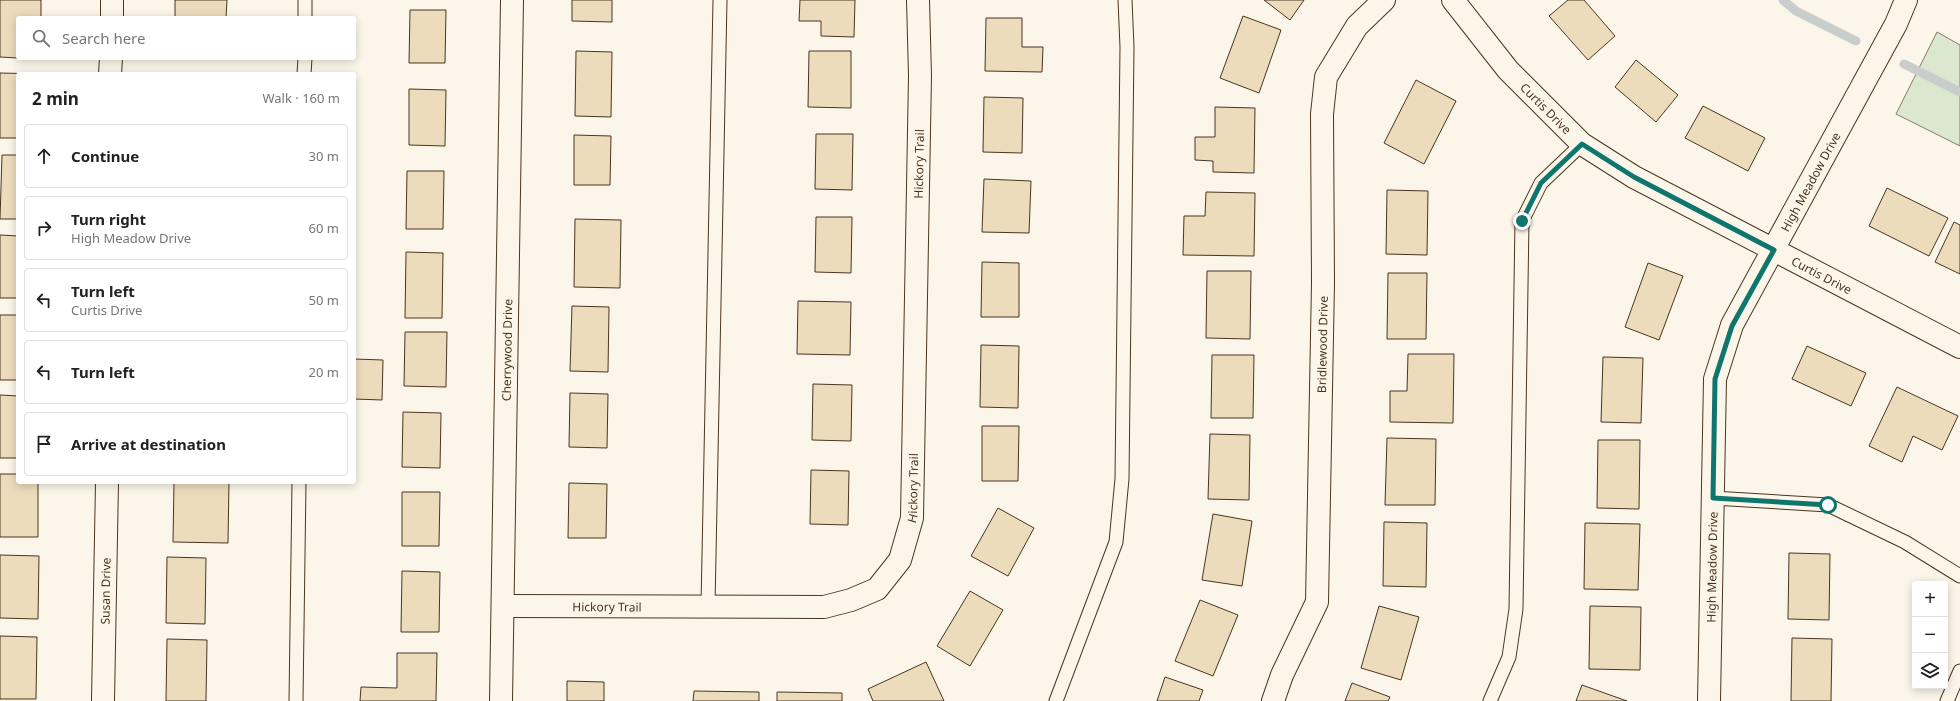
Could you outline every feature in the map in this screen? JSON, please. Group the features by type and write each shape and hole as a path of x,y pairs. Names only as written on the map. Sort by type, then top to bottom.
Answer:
{"street":[{"path":"112,0 112,16"},
{"name":"Cherrywood Drive","path":"501,701 512,0"},
{"name":"Hickory Trail","path":"503,606 824,607 851,600 877,589 900,560 912,518 920,76 918,0"},
{"name":"Bridlewood Drive","path":"1273,701 1282,675 1317,602 1323,283 1322,114 1326,76 1357,26 1384,0"},
{"name":"Curtis Drive","path":"1453,0 1508,70 1582,144 1634,177 1960,347"},
{"name":"High Meadow Drive","path":"1709,701 1715,379 1732,326 1896,24 1906,0"},
{"path":"110,72 111,60"},
{"name":"Susan Drive","path":"103,701 107,484"}],"lane":[{"path":"305,0 305,16"},
{"path":"708,606 720,0"},
{"path":"1056,701 1116,542 1122,479 1127,47 1125,0"},
{"path":"304,60 304,72"},
{"path":"1490,701 1508,657 1516,609 1522,221 1541,183 1582,144"},
{"path":"296,701 299,484"},
{"path":"1713,498 1828,505 1905,542 1960,576"},
{"path":"1947,701 1960,671"}],"green space":[{"path":"1937,32 1960,45 1960,146 1896,114"}],"building":[{"path":"0,0 41,0 41,16 16,16 16,58 0,57"},
{"path":"175,0 227,0 226,16 175,16"},
{"path":"572,0 612,0 612,22 572,21"},
{"path":"800,0 855,0 854,37 821,36 821,21 799,21"},
{"path":"1264,0 1304,0 1290,20"},
{"path":"1568,0 1584,0 1615,36 1588,60 1549,16"},
{"path":"410,10 446,10 445,63 409,63"},
{"path":"1243,16 1281,30 1259,93 1220,78"},
{"path":"986,18 1022,18 1022,47 1043,47 1042,72 985,71"},
{"path":"576,51 612,52 611,117 575,116"},
{"path":"809,51 851,51 851,108 808,107"},
{"path":"1636,60 1678,95 1656,122 1615,87"},
{"path":"0,73 16,73 16,138 0,138"},
{"path":"1416,80 1456,101 1424,164 1384,143"},
{"path":"409,89 446,90 445,146 409,145"},
{"path":"984,97 1023,98 1022,153 983,152"},
{"path":"1703,106 1765,138 1748,171 1685,138"},
{"path":"1215,107 1255,108 1254,173 1213,172 1213,161 1195,160 1195,137 1215,137"},
{"path":"816,134 853,134 852,190 815,189"},
{"path":"574,135 611,136 610,185 574,185"},
{"path":"2,155 16,155 16,219 0,219"},
{"path":"407,171 444,171 443,229 406,229"},
{"path":"984,179 1031,181 1029,233 982,232"},
{"path":"1887,188 1948,218 1929,256 1869,226"},
{"path":"1387,190 1428,191 1427,255 1386,254"},
{"path":"1206,192 1255,193 1254,256 1183,255 1184,216 1205,216"},
{"path":"816,217 852,217 851,273 815,272"},
{"path":"575,219 621,220 620,288 574,287"},
{"path":"1954,222 1960,225 1960,274 1935,262"},
{"path":"0,235 16,236 16,298 0,298"},
{"path":"406,252 443,253 442,318 405,318"},
{"path":"982,262 1019,263 1019,317 981,317"},
{"path":"1648,263 1683,276 1659,340 1625,327"},
{"path":"1207,271 1251,271 1250,339 1206,338"},
{"path":"1388,273 1427,273 1426,339 1387,339"},
{"path":"798,301 851,302 850,355 797,354"},
{"path":"572,306 609,307 608,372 570,371"},
{"path":"0,315 16,315 16,380 0,380"},
{"path":"405,332 447,332 446,387 404,386"},
{"path":"981,345 1019,346 1018,408 980,407"},
{"path":"1807,346 1866,373 1851,406 1792,379"},
{"path":"1408,354 1454,354 1453,423 1390,422 1390,391 1407,391"},
{"path":"1212,355 1254,355 1253,418 1211,418"},
{"path":"1603,357 1643,358 1641,423 1601,422"},
{"path":"356,359 383,360 382,400 356,399"},
{"path":"813,384 852,385 851,441 812,440"},
{"path":"1897,387 1958,416 1942,450 1913,436 1902,462 1869,446"},
{"path":"570,393 608,394 607,448 569,447"},
{"path":"0,395 16,396 16,458 0,458"},
{"path":"403,412 441,413 440,468 402,467"},
{"path":"982,426 1019,426 1018,481 982,481"},
{"path":"1210,434 1250,435 1249,500 1208,499"},
{"path":"1387,438 1436,439 1435,505 1385,505"},
{"path":"1598,440 1640,440 1639,509 1597,508"},
{"path":"811,470 849,471 848,525 810,524"},
{"path":"0,474 16,474 16,484 38,484 38,537 0,537"},
{"path":"569,483 607,484 606,538 568,538"},
{"path":"174,484 229,484 228,543 173,542"},
{"path":"402,492 440,492 439,546 402,546"},
{"path":"998,508 1034,528 1008,576 971,556"},
{"path":"1213,514 1252,521 1242,586 1202,580"},
{"path":"1384,522 1427,523 1426,587 1383,586"},
{"path":"1585,523 1640,524 1638,590 1584,589"},
{"path":"1789,553 1830,554 1829,620 1788,619"},
{"path":"0,555 39,556 38,619 0,618"},
{"path":"167,557 206,558 205,624 166,623"},
{"path":"402,571 440,572 439,632 401,632"},
{"path":"970,591 1003,610 970,666 937,646"},
{"path":"1200,600 1238,615 1213,676 1175,661"},
{"path":"1379,606 1419,617 1401,680 1361,668"},
{"path":"1590,606 1641,607 1640,670 1589,669"},
{"path":"0,636 37,637 36,699 0,699"},
{"path":"1792,638 1832,639 1831,701 1791,701"},
{"path":"167,639 207,640 206,701 166,701"},
{"path":"397,653 437,653 436,701 360,701 361,687 397,688"},
{"path":"926,662 944,701 873,701 868,689"},
{"path":"1165,677 1203,690 1199,701 1157,701"},
{"path":"567,681 604,682 604,701 567,701"},
{"path":"1352,683 1390,697 1388,701 1345,701"},
{"path":"1582,685 1627,701 1576,701"},
{"path":"694,691 759,692 759,701 693,701"},
{"path":"777,692 842,693 842,701 777,701"}],"waterway":[{"path":"1783,0 1796,11 1856,41"},
{"path":"1904,64 1960,92"}],"route":[{"path":"1522,221 1541,183 1582,144 1634,177 1774,250 1732,326 1715,379 1713,498 1828,505"}]}
